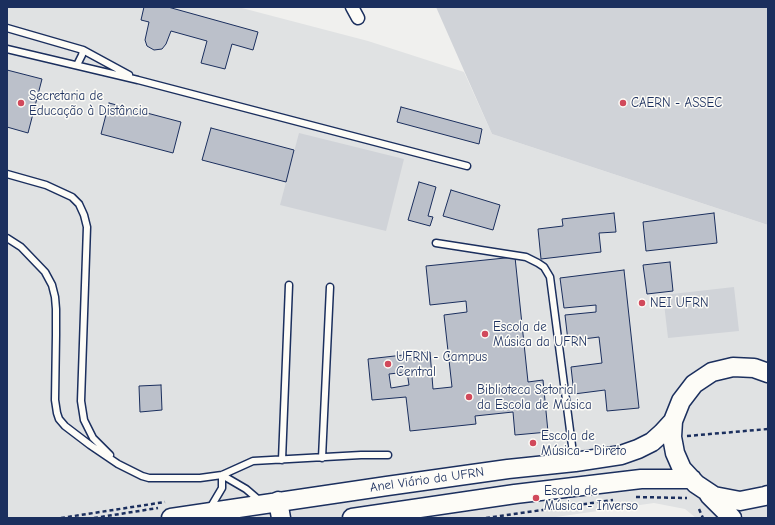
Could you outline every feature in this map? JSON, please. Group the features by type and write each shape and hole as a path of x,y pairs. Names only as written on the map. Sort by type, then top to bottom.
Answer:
{"main road":[{"path":"732,518 695,488 682,469 675,453 673,429 681,401 694,384 712,372 733,367 754,368 768,373"},
{"name":"Anel Viário da UFRN","path":"166,513 274,508 508,469 575,462 621,455 652,442 662,434 673,429"},
{"name":"Anel Viário da UFRN","path":"352,518 515,494 641,479 695,488"},
{"path":"695,488 714,496 740,501 768,495"}],"street":[{"path":"352,7 358,18"}],"lane":[{"path":"7,28 83,50 138,80"},
{"path":"7,49 138,80 467,166"},
{"path":"77,65 83,50"},
{"path":"7,174 46,185 72,197 79,204 84,214 86,227 81,401 84,420 94,438 118,464"},
{"path":"7,238 22,247 45,272 52,285 56,309 55,400 57,413 65,426 118,464 136,474 149,478 200,478 222,475 253,462 361,455 388,455"},
{"path":"436,243 526,257 544,267 550,277 575,462"},
{"path":"282,460 289,285"},
{"path":"322,458 330,287"},
{"path":"222,475 246,488 274,508"},
{"path":"208,512 222,488 222,475"}],"path":[{"path":"673,429 768,429"},
{"path":"634,497 695,488"},
{"path":"486,518 618,500"},
{"path":"697,505 703,518"},
{"path":"94,518 166,513"}],"shaded area":[{"name":"UFRN - Campus Central","path":"7,7 238,7 368,41 464,72 492,134 768,225 768,518 696,518 685,509 654,503 549,518 7,518"},
{"name":"CAERN - ASSEC","path":"436,7 768,7 768,225 492,134"},
{"path":"299,133 404,159 386,231 280,205"},
{"path":"734,287 739,331 668,338 663,295"}],"building":[{"path":"144,7 168,7 258,32 253,50 232,44 225,69 201,63 207,41 171,31 166,44 162,49 154,50 147,46 145,40 149,22 141,20"},
{"name":"Secretaria de Educação à Distância","path":"7,70 42,79 28,133 7,127"},
{"path":"109,103 181,122 173,153 101,134"},
{"path":"401,107 482,129 479,144 397,122"},
{"path":"211,128 294,150 286,182 202,160"},
{"path":"419,182 436,187 428,216 433,217 430,226 408,220"},
{"path":"451,190 500,205 493,230 443,216"},
{"path":"614,213 616,232 599,233 601,252 541,259 538,229 563,226 562,219"},
{"path":"714,213 717,243 646,251 643,222"},
{"name":"Escola de Música da UFRN","path":"515,257 528,382 543,380 548,432 515,435 513,412 475,416 476,424 410,431 406,397 372,400 368,359 430,352 433,389 452,387 444,315 467,312 466,301 430,305 426,266","holes":["407,372 409,385 391,388 389,374"]},
{"path":"670,262 673,291 647,294 643,265"},
{"path":"624,270 639,408 607,411 605,390 574,394 571,367 602,363 599,337 568,341 565,315 596,312 596,305 564,308 560,278"},
{"path":"161,385 162,410 140,412 139,386"}],"place":[{"name":"Secretaria de Educação à Distância","path":"21,103"},
{"name":"CAERN - ASSEC","path":"623,103"},
{"name":"NEI UFRN","path":"642,303"},
{"name":"Escola de Música da UFRN","path":"485,334"},
{"name":"UFRN - Campus Central","path":"388,364"},
{"name":"Biblioteca Setorial da Escola de Música","path":"469,397"},
{"name":"Escola de Música - Direto","path":"533,443"},
{"name":"Escola de Música - Inverso","path":"536,498"}]}
